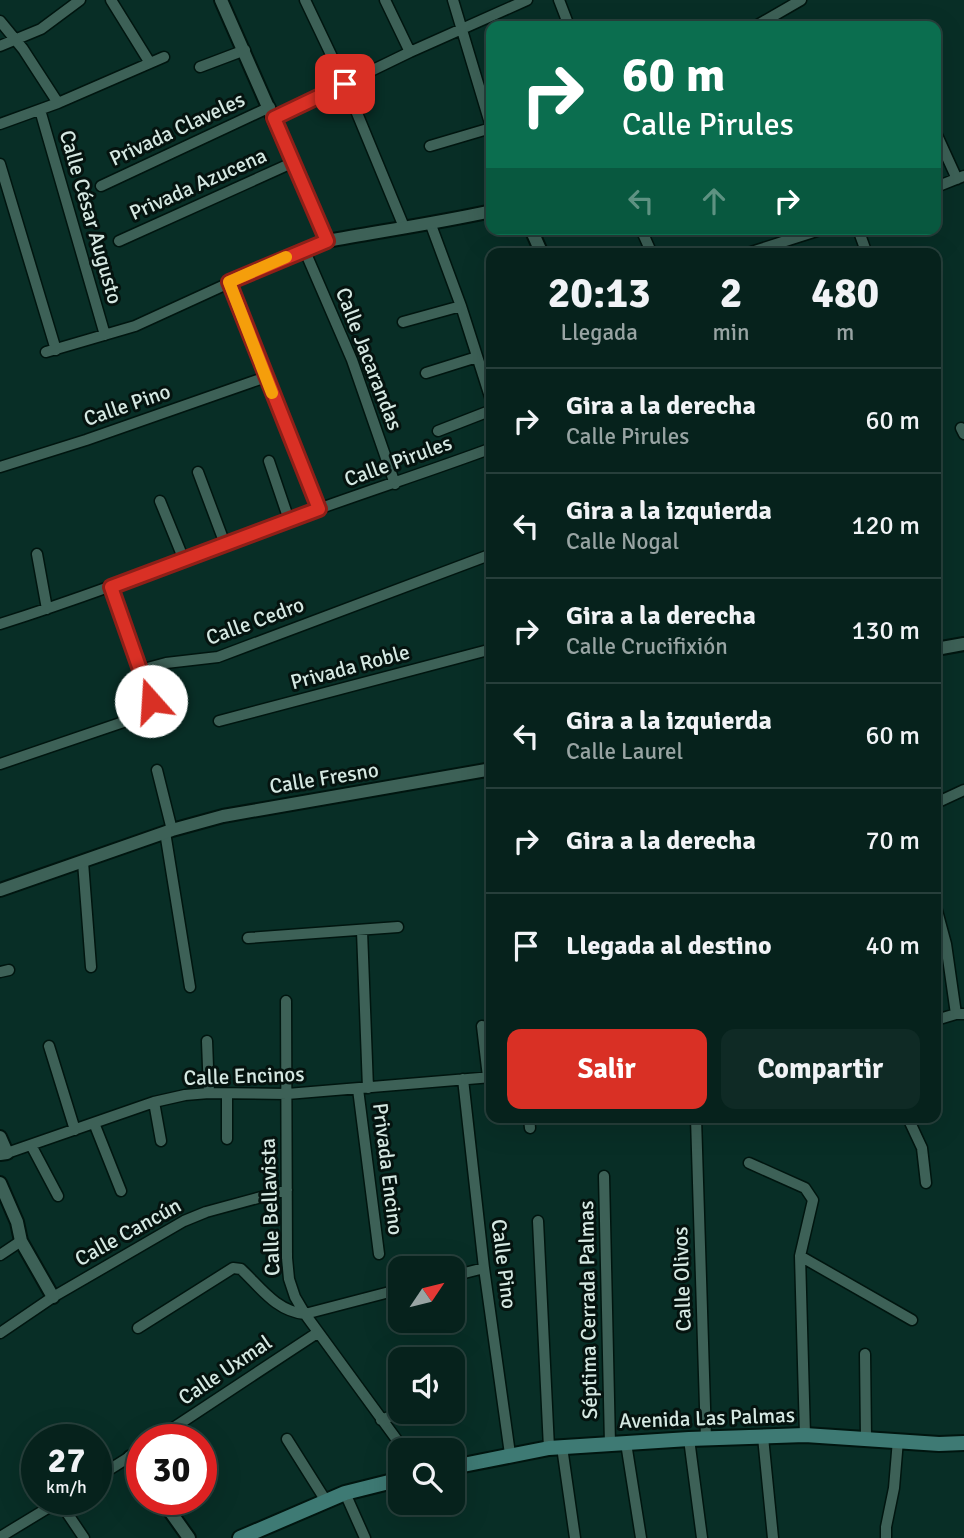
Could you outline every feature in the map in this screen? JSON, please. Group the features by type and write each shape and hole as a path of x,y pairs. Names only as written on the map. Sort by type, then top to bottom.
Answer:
{"main road":[{"name":"Avenida Las Palmas","path":"465,1465 510,1454 556,1448 689,1439 805,1435 939,1444 964,1443"},
{"path":"240,1538 345,1493 388,1482"}],"street":[{"path":"0,46 41,29 80,0"},
{"path":"111,0 150,63"},
{"path":"222,0 327,241"},
{"path":"304,0 345,84 404,227"},
{"path":"385,0 410,52"},
{"path":"453,0 486,109"},
{"name":"Privada Claveles","path":"101,186 345,84 515,3 527,0"},
{"path":"559,0 567,21"},
{"path":"765,21 801,0"},
{"path":"0,21 23,49 58,103"},
{"path":"200,67 245,50"},
{"path":"0,124 58,103 164,57"},
{"name":"Calle César Augusto","path":"40,110 105,335"},
{"path":"430,146 486,131"},
{"path":"941,143 961,178 941,185"},
{"name":"Privada Azucena","path":"119,241 293,162"},
{"path":"0,164 51,351 135,326 229,282 327,241 404,227 431,225 486,212"},
{"path":"431,225 486,385"},
{"path":"762,248 799,235"},
{"name":"Calle Jacarandas","path":"304,249 352,360 396,484"},
{"path":"229,282 319,509"},
{"path":"403,322 461,306"},
{"path":"426,373 477,357"},
{"name":"Calle Pino","path":"0,467 266,377"},
{"path":"438,431 486,412"},
{"name":"Calle Pirules","path":"0,624 111,587 486,449"},
{"path":"269,461 289,520"},
{"path":"198,472 225,544"},
{"path":"160,501 184,560"},
{"path":"37,554 47,609"},
{"name":"Calle Cedro","path":"140,670 166,663 218,657 486,556"},
{"path":"0,764 148,713 152,706 111,587"},
{"path":"941,648 964,643"},
{"name":"Privada Roble","path":"219,721 486,651"},
{"path":"157,770 169,831 190,987"},
{"name":"Calle Fresno","path":"0,890 169,831 248,811 486,770"},
{"path":"941,800 964,789"},
{"path":"83,862 91,967"},
{"path":"941,926 960,1014 941,1019"},
{"path":"248,938 398,927"},
{"name":"Privada Encino","path":"362,931 363,1089 379,1254"},
{"path":"286,1000 287,1094"},
{"path":"482,1026 486,1052"},
{"path":"207,1041 209,1093"},
{"path":"49,1046 75,1130"},
{"name":"Calle Encinos","path":"4,1154 154,1102 209,1093 287,1094 486,1077"},
{"name":"Calle Pino","path":"463,1079 484,1268 510,1454"},
{"path":"227,1139 228,1094"},
{"name":"Calle Bellavista","path":"287,1094 289,1279 295,1297 317,1333 395,1438"},
{"path":"154,1102 161,1141"},
{"path":"94,1123 121,1191"},
{"name":"Calle Olivos","path":"696,1123 706,1439"},
{"path":"910,1123 922,1148 926,1183"},
{"path":"0,1137 4,1154"},
{"path":"31,1145 58,1196"},
{"path":"749,1163 805,1188 811,1195 812,1205 800,1256 805,1435"},
{"name":"Séptima Cerrada Palmas","path":"604,1176 610,1444"},
{"path":"0,1183 17,1222 21,1241 53,1297"},
{"name":"Calle Cancún","path":"0,1333 53,1297 184,1221 206,1212 287,1190"},
{"path":"538,1220 556,1448 575,1538"},
{"path":"0,1255 21,1241"},
{"path":"800,1256 912,1320"},
{"path":"138,1328 229,1270 237,1268 284,1309 305,1314 388,1292"},
{"path":"466,1273 484,1268"},
{"name":"Calle Uxmal","path":"179,1424 317,1333"},
{"path":"865,1354 866,1438"},
{"path":"381,1419 388,1417"},
{"path":"764,1437 774,1538"},
{"path":"287,1439 326,1501"},
{"path":"689,1439 702,1538"},
{"path":"886,1538 898,1440"},
{"path":"626,1443 641,1538"},
{"path":"345,1493 365,1538"},
{"path":"0,1537 36,1515"},
{"path":"69,1515 84,1538"},
{"path":"172,1515 188,1538"}],"slow traffic":[{"path":"272,393 229,282 286,257"}],"route":[{"path":"151,701 111,587 319,509 229,282 327,241 274,118 345,84"}]}
